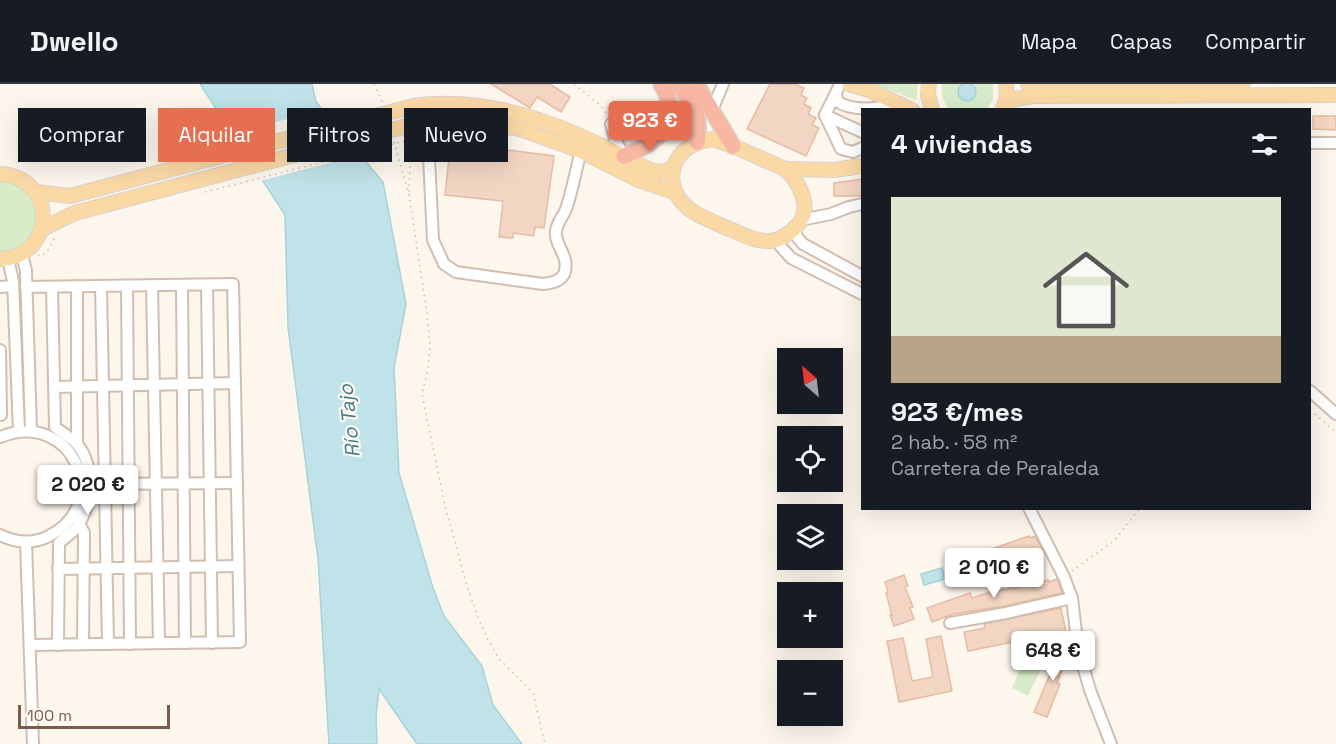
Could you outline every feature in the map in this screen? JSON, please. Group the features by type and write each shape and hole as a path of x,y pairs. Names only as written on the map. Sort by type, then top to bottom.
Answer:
{"highway":[{"path":"624,156 652,143 664,129 670,110 669,99 661,84"},
{"path":"678,84 698,114 697,142"},
{"path":"696,84 733,146"}],"main road":[{"path":"849,84 869,90 897,106"},
{"path":"929,84 929,108"},
{"path":"1004,107 1006,84"},
{"path":"1028,84 1336,95"},
{"path":"1004,107 1015,99 1034,96 1188,84 1243,84"},
{"path":"36,192 70,196 414,106 435,103 505,111 592,140 650,170 658,172 673,169"},
{"path":"508,127 581,151 641,181 674,192"},
{"path":"42,229 75,213 216,183 404,134"},
{"path":"712,139 733,146 784,169 791,174 799,188 804,202 804,212 798,224 775,240 752,238 701,216 687,208 674,192 673,169 684,150 697,142 712,139"},
{"path":"784,169 823,170 861,166"},
{"path":"799,188 809,176 823,170"},
{"path":"0,174 19,178 36,192 42,204 44,216 38,237 24,252 4,259"}],"street":[{"path":"712,110 723,84"},
{"path":"838,89 837,101 841,104 864,108"},
{"path":"825,115 838,89"},
{"path":"879,108 897,106"},
{"path":"825,115 861,132"},
{"path":"825,115 840,149 853,152 861,148"},
{"path":"592,140 602,135 611,124"},
{"path":"611,124 615,140 624,156"},
{"path":"1311,143 1336,143"},
{"path":"429,162 433,240 444,264 456,272 543,284 555,282 562,277 565,271 566,259 555,234 557,223 567,208 581,151"},
{"path":"861,204 798,224 797,237 803,244 861,275"},
{"path":"775,240 791,258 861,293"},
{"path":"24,252 31,431"},
{"path":"4,259 13,286 19,431"},
{"path":"26,287 233,284 240,642 31,645"},
{"path":"182,285 185,643"},
{"path":"207,285 212,643"},
{"path":"0,287 13,286"},
{"path":"77,286 77,443"},
{"path":"101,286 108,644"},
{"path":"127,286 130,644"},
{"path":"152,286 159,643"},
{"path":"52,287 54,427 77,443 86,459 86,510 76,529 59,543 58,645"},
{"path":"0,350 1,415"},
{"path":"54,387 235,383"},
{"path":"1311,393 1336,414"},
{"path":"0,437 19,431 47,435 71,454 85,484 72,518 59,531 44,539 26,542 9,540 0,536"},
{"path":"85,484 237,483"},
{"path":"1030,510 1064,577 1072,598 1078,649 1090,690 1111,744"},
{"path":"79,523 84,533 83,645"},
{"path":"26,542 33,744"},
{"path":"58,569 238,566"},
{"path":"950,623 982,612 1072,598"}],"path":[{"path":"574,84 603,108 611,124"},
{"path":"206,192 216,183 404,134"},
{"path":"411,162 409,195 429,330 428,370 422,394 435,467 467,586 478,617 500,660 533,693 545,744"},
{"path":"24,252 42,256 50,248 56,234"},
{"path":"1311,411 1336,432"},
{"path":"1064,577 1114,540 1138,510"}],"green space":[{"path":"873,84 918,84 916,100"},
{"path":"942,84 961,84 959,86 966,100 972,99 974,84 993,84 993,99 987,108 948,108"},
{"path":"0,180 16,185 28,193 37,216 28,240 16,248 0,253"},
{"path":"1027,655 1044,663 1028,696 1012,688"}],"water":[{"path":"967,83 973,86 976,92 973,98 967,101 961,98 958,92 961,86"},
{"name":"Río Tajo","path":"200,84 312,84 316,102 321,108 287,108 287,162 366,162 383,182 406,304 394,368 399,473 433,588 444,616 482,666 493,705 522,744 417,744 379,689 376,716 377,744 329,744 318,559 288,327 285,215 251,162 275,162 275,108 216,108"},
{"path":"942,568 945,579 924,585 921,574"}],"pier":[{"path":"287,119 287,162 332,162 260,181 248,162 275,162 275,122"}],"building":[{"path":"491,84 550,84 570,97 561,112 537,97 530,108"},
{"path":"770,84 795,84 804,88 801,95 807,98 804,104 811,108 808,114 816,118 812,125 819,128 806,156 747,129"},
{"path":"1313,116 1336,116 1336,130 1313,129"},
{"path":"508,150 554,156 544,228 535,227 534,236 513,233 513,238 499,237 503,201 445,195 449,162 508,162"},
{"path":"861,179 861,196 834,196 834,183"},
{"path":"1029,536 1030,538 1035,536 1044,553 963,579 954,561 975,552 976,554"},
{"path":"904,575 914,619 894,626 885,582"},
{"path":"1057,579 1062,593 1005,606 953,614 932,622 927,608 970,593 972,598 993,591 993,593"},
{"path":"1061,608 1067,637 1049,640 1048,635 968,651 964,632 985,628 984,624"},
{"path":"941,636 952,691 899,702 887,641 903,638 912,681 933,677 926,639"},
{"path":"1065,639 1069,641 1070,649 1047,717 1034,712"}]}
